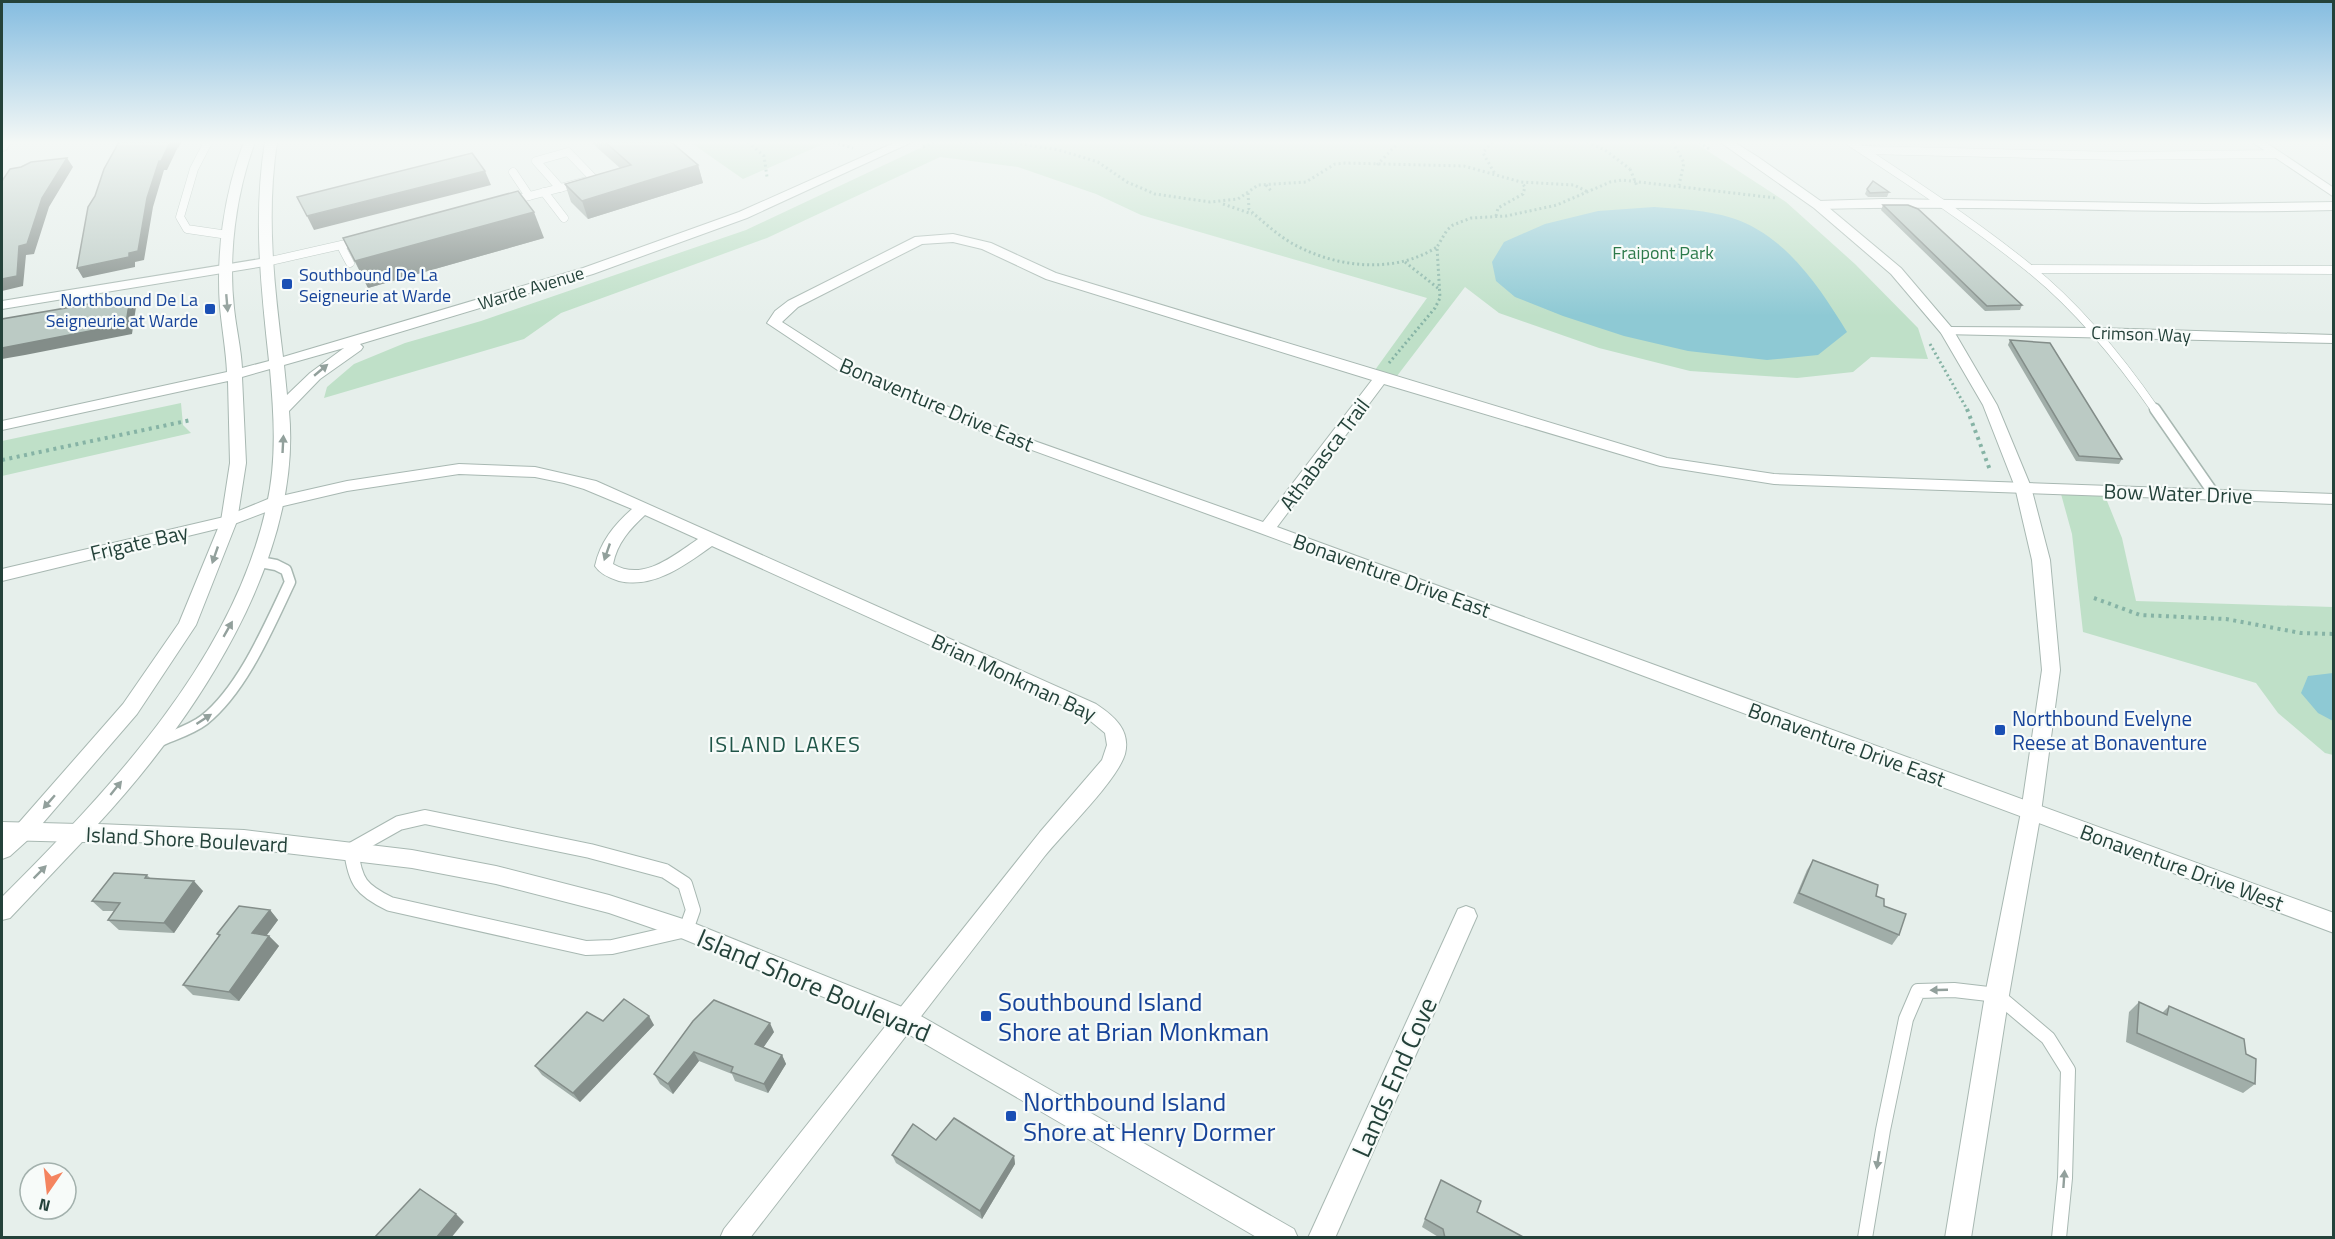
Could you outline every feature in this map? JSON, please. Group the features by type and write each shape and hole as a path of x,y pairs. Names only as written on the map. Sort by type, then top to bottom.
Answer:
{"street":[{"path":"2,850 23,832 130,709 187,625 229,521 238,463 234,375 225,268 234,200"},
{"path":"2,911 79,834 152,744 197,682 238,612 260,562 281,469 283,434 266,262 266,200"},
{"name":"Warde Avenue","path":"2,425 234,375 375,335 588,271 721,223 774,200"},
{"path":"1811,200 1896,271 1947,331 1990,405 2023,487 2041,560 2051,670 2031,812 1997,995 1958,1238"},
{"path":"1818,205 1943,203 2189,210 2334,206"},
{"name":"Bonaventure Drive East","path":"2023,487 1774,479 1666,463 1379,378 1052,276 986,246 953,238 920,240 793,304 780,314 774,323 844,368 993,431 1266,529 2031,812"},
{"path":"2,305 266,262"},
{"name":"Crimson Way","path":"1947,331 2096,332 2334,339"},
{"path":"281,412 298,390 327,364 375,335"},
{"name":"Athabasca Trail","path":"1266,529 1379,378"},
{"name":"Brian Monkman Bay","path":"274,503 408,475 459,469 535,472 566,478 590,485 644,508 1089,709 1109,722 1117,741 1111,764 1047,838 904,1019"},
{"name":"Bow Water Drive","path":"2023,487 2334,499"},
{"name":"Frigate Bay","path":"2,575 229,521 274,503"},
{"path":"644,508 614,538 605,553 603,566 612,573 624,578 638,578 658,572 710,539"},
{"name":"Bonaventure Drive West","path":"2031,812 2334,923"},
{"path":"2,831 23,832"},
{"name":"Island Shore Boulevard","path":"23,832 136,833 244,839 351,850 496,875 609,904 686,930 904,1019 1285,1238"},
{"name":"Lands End Cove","path":"1321,1238 1466,916"},
{"path":"733,1238 904,1019"}],"lane":[{"path":"185,200 180,218 187,229 228,236"},
{"path":"510,209 504,202 513,200"},
{"path":"550,200 564,218"},
{"path":"1938,200 2031,269 2096,332 2154,406 2214,494"},
{"path":"266,262 363,240"},
{"path":"341,246 350,263"},
{"path":"2031,269 2334,270"},
{"path":"152,744 203,721 218,709 255,649 290,582 286,570 276,564 260,562"},
{"name":"Island Shore Boulevard","path":"425,817 590,851 664,871 685,884 693,910 686,930 612,946 586,948 390,904 365,892 353,872 351,850 399,823 425,817"},
{"path":"1865,1238 1883,1130 1906,1019 1918,991 1953,990 1997,995 2048,1038 2068,1070 2065,1178 2060,1238"}],"path":[{"path":"1197,200 1254,214"},
{"path":"1213,202 1231,200"},
{"path":"1248,200 1249,209 1254,214 1294,244 1325,257 1368,263 1404,262 1437,247"},
{"path":"1496,216 1498,208 1513,200"},
{"path":"1379,378 1435,308 1440,297 1437,247 1447,230 1471,218 1557,205 1569,200"},
{"path":"1404,262 1440,289"},
{"path":"1929,343 1972,418 1992,475 2023,487"},
{"path":"2,460 191,420"},
{"path":"2094,598 2140,615 2226,620 2301,633 2334,634"}],"green space":[{"name":"Fraipont Park","path":"810,200 849,200 767,238 561,313 524,339 324,398 327,387 354,364 405,343 481,321 746,230"},
{"name":"Fraipont Park","path":"1108,200 1783,200 1855,264 1918,328 1928,359 1871,357 1853,372 1797,378 1690,371 1599,348 1499,313 1465,287 1397,376 1375,370 1427,298 1141,215"},
{"path":"181,403 183,425 191,433 2,476 2,441"},
{"path":"2061,494 2105,496 2122,538 2136,601 2333,607 2333,755 2325,753 2278,713 2256,683 2083,632 2072,534"}],"water":[{"path":"1654,207 1723,215 1751,226 1768,237 1799,264 1825,297 1847,332 1818,355 1767,360 1688,351 1624,336 1563,316 1515,297 1496,281 1492,262 1504,242 1545,224 1598,211"},
{"path":"2334,673 2333,721 2318,713 2301,693 2308,676"}],"building":[{"path":"2,200 41,200 27,244 19,246 17,276 2,279"},
{"path":"93,200 147,200 138,251 129,253 129,257 77,268 88,207"},
{"path":"298,200 371,200 307,216"},
{"path":"485,200 525,200 534,212 355,261 343,238"},
{"path":"1883,205 1908,205 1918,209 2022,305 1987,306"},
{"path":"130,297 126,324 2,348 2,319"},
{"path":"2010,340 2050,343 2122,459 2079,456"},
{"path":"1813,860 1878,885 1876,896 1884,899 1884,906 1906,914 1899,935 1799,893"},
{"path":"114,873 147,875 145,878 194,881 164,923 108,920 120,903 92,901"},
{"path":"239,906 270,910 252,933 269,936 229,992 183,985 220,935 217,934"},
{"path":"624,999 649,1016 573,1093 535,1066 587,1012 603,1021"},
{"path":"714,1000 770,1023 755,1044 782,1055 764,1084 731,1072 733,1067 694,1052 668,1084 654,1074 693,1021"},
{"path":"2139,1002 2167,1015 2169,1006 2244,1039 2246,1054 2256,1059 2255,1084 2137,1033"},
{"path":"954,1118 1014,1156 980,1211 892,1155 913,1124 936,1140"},
{"path":"1441,1180 1481,1201 1477,1212 1525,1238 1445,1238 1443,1229 1425,1219"},
{"path":"420,1189 456,1214 436,1238 374,1238"}],"place":[{"name":"Southbound De La Seigneurie at Warde","path":"287,284"},
{"name":"Northbound De La Seigneurie at Warde","path":"210,309"},
{"name":"Northbound Evelyne Reese at Bonaventure","path":"2000,730"},
{"name":"Southbound Island Shore at Brian Monkman","path":"986,1016"},
{"name":"Northbound Island Shore at Henry Dormer","path":"1011,1116"}],"district":[{"name":"ISLAND LAKES","path":"785,744"}]}
